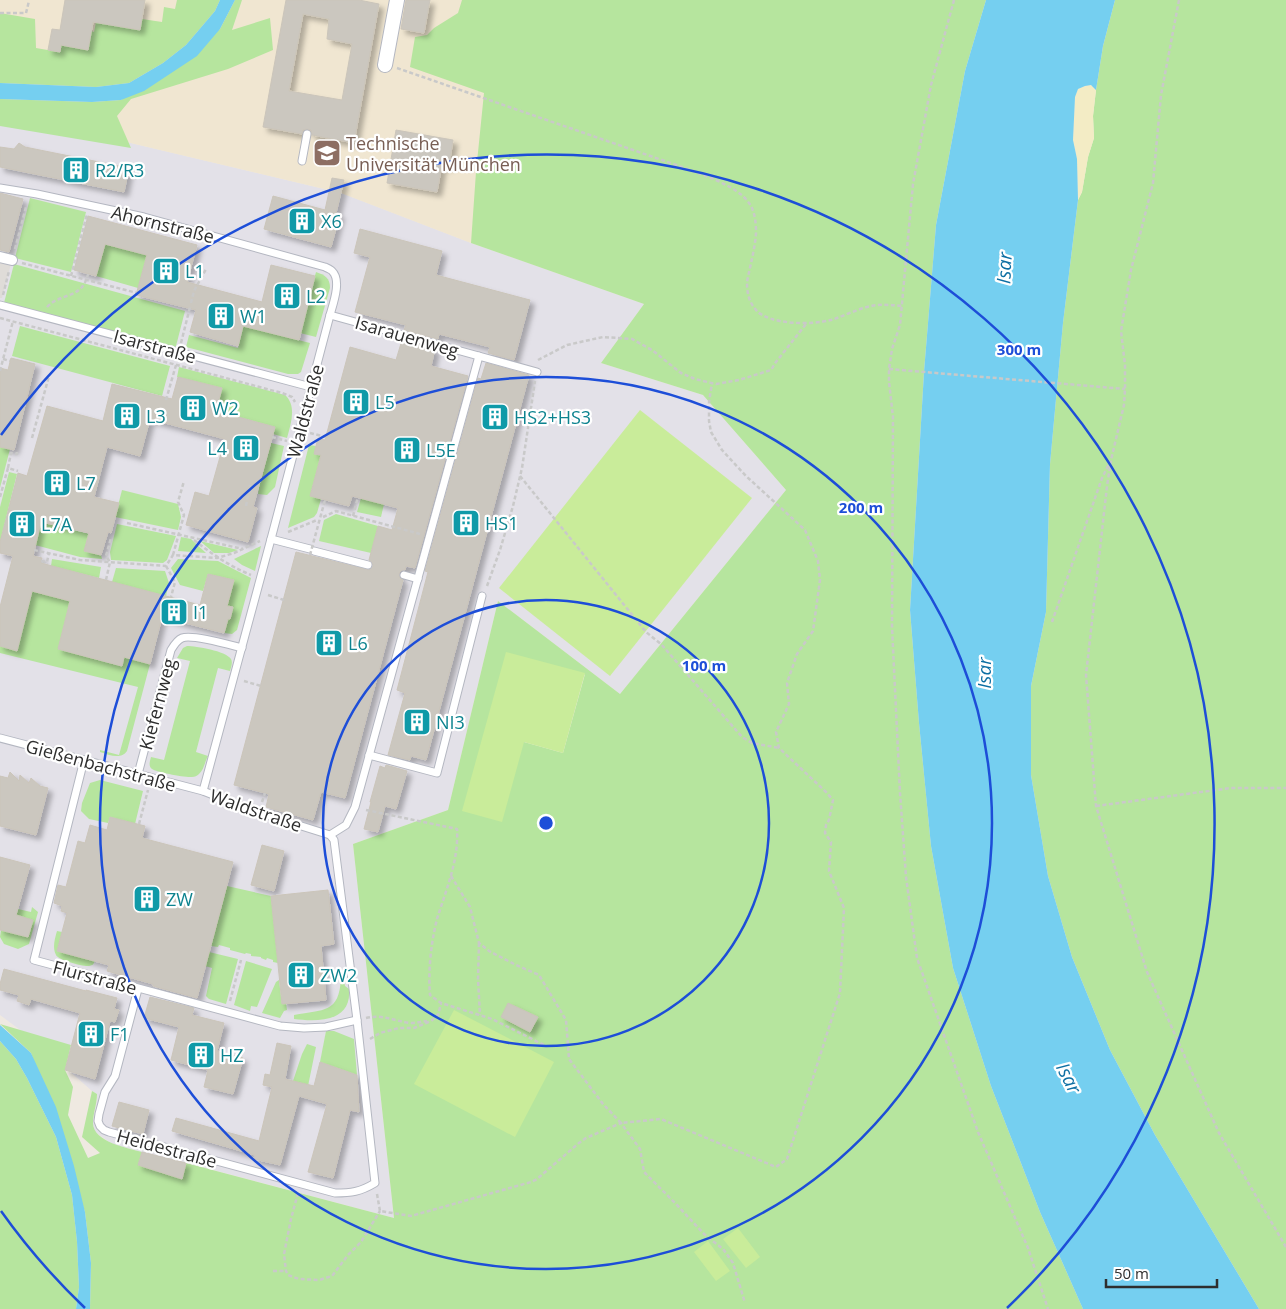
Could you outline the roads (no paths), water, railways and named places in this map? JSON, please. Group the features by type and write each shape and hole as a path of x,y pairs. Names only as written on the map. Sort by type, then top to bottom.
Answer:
{"street":[{"path":"385,65 397,0"},
{"path":"0,257 12,260"}],"lane":[{"path":"302,161 307,134"},
{"name":"Ahornstraße","path":"0,188 144,217 325,267"},
{"name":"Isarauenweg","path":"325,267 332,271 336,278 336,288 330,315 537,372"},
{"name":"Isarstraße","path":"0,304 311,388"},
{"name":"Waldstraße","path":"330,315 203,791 254,811 330,835"},
{"path":"357,1020 334,840 330,835 346,825 355,807 479,356"},
{"path":"269,538 311,552 368,565"},
{"path":"404,575 418,579"},
{"path":"369,755 437,773 482,596"},
{"name":"Kiefernweg","path":"138,774 171,650 176,642 182,638 192,638 242,648"},
{"name":"Gießenbachstraße","path":"0,738 203,791"},
{"name":"Flurstraße","path":"84,760 34,960 280,1026 326,1027 357,1020"},
{"name":"Heidestraße","path":"138,988 115,1076 105,1092 99,1114 98,1121 100,1126 109,1132 335,1193 363,1190 375,1183 357,1020"}],"water":[{"path":"220,0 235,0 220,29 197,56 144,91 121,100 92,102 0,99 0,83 96,87 129,83 163,63 186,45 215,11"},
{"name":"Isar","path":"986,0 1115,0 1103,46 1096,90 1091,85 1085,86 1078,89 1075,97 1073,140 1077,159 1078,200 1063,323 1050,464 1046,612 1031,686 1031,775 1048,876 1072,957 1110,1050 1155,1135 1259,1309 1083,1309 1040,1212 991,1086 953,968 931,846 910,610 924,372 936,225 965,71"},
{"path":"0,1025 31,1053 56,1107 74,1166 85,1212 91,1263 90,1309 76,1309 79,1287 72,1195 56,1137 16,1059 0,1041"}],"place":[{"name":"Technische Universität München","path":"327,153"},
{"name":"R2/R3","path":"76,170"},
{"name":"X6","path":"302,221"},
{"name":"L1","path":"166,271"},
{"name":"L2","path":"287,296"},
{"name":"W1","path":"221,316"},
{"name":"L5","path":"356,402"},
{"name":"W2","path":"193,408"},
{"name":"L3","path":"127,416"},
{"name":"HS2+HS3","path":"495,417"},
{"name":"L4","path":"246,448"},
{"name":"L5E","path":"407,450"},
{"name":"L7","path":"57,483"},
{"name":"HS1","path":"466,523"},
{"name":"L7A","path":"22,524"},
{"name":"I1","path":"174,612"},
{"name":"L6","path":"329,643"},
{"name":"NI3","path":"417,722"},
{"name":"ZW","path":"147,899"},
{"name":"ZW2","path":"301,975"},
{"name":"F1","path":"91,1034"},
{"name":"HZ","path":"201,1055"}]}
